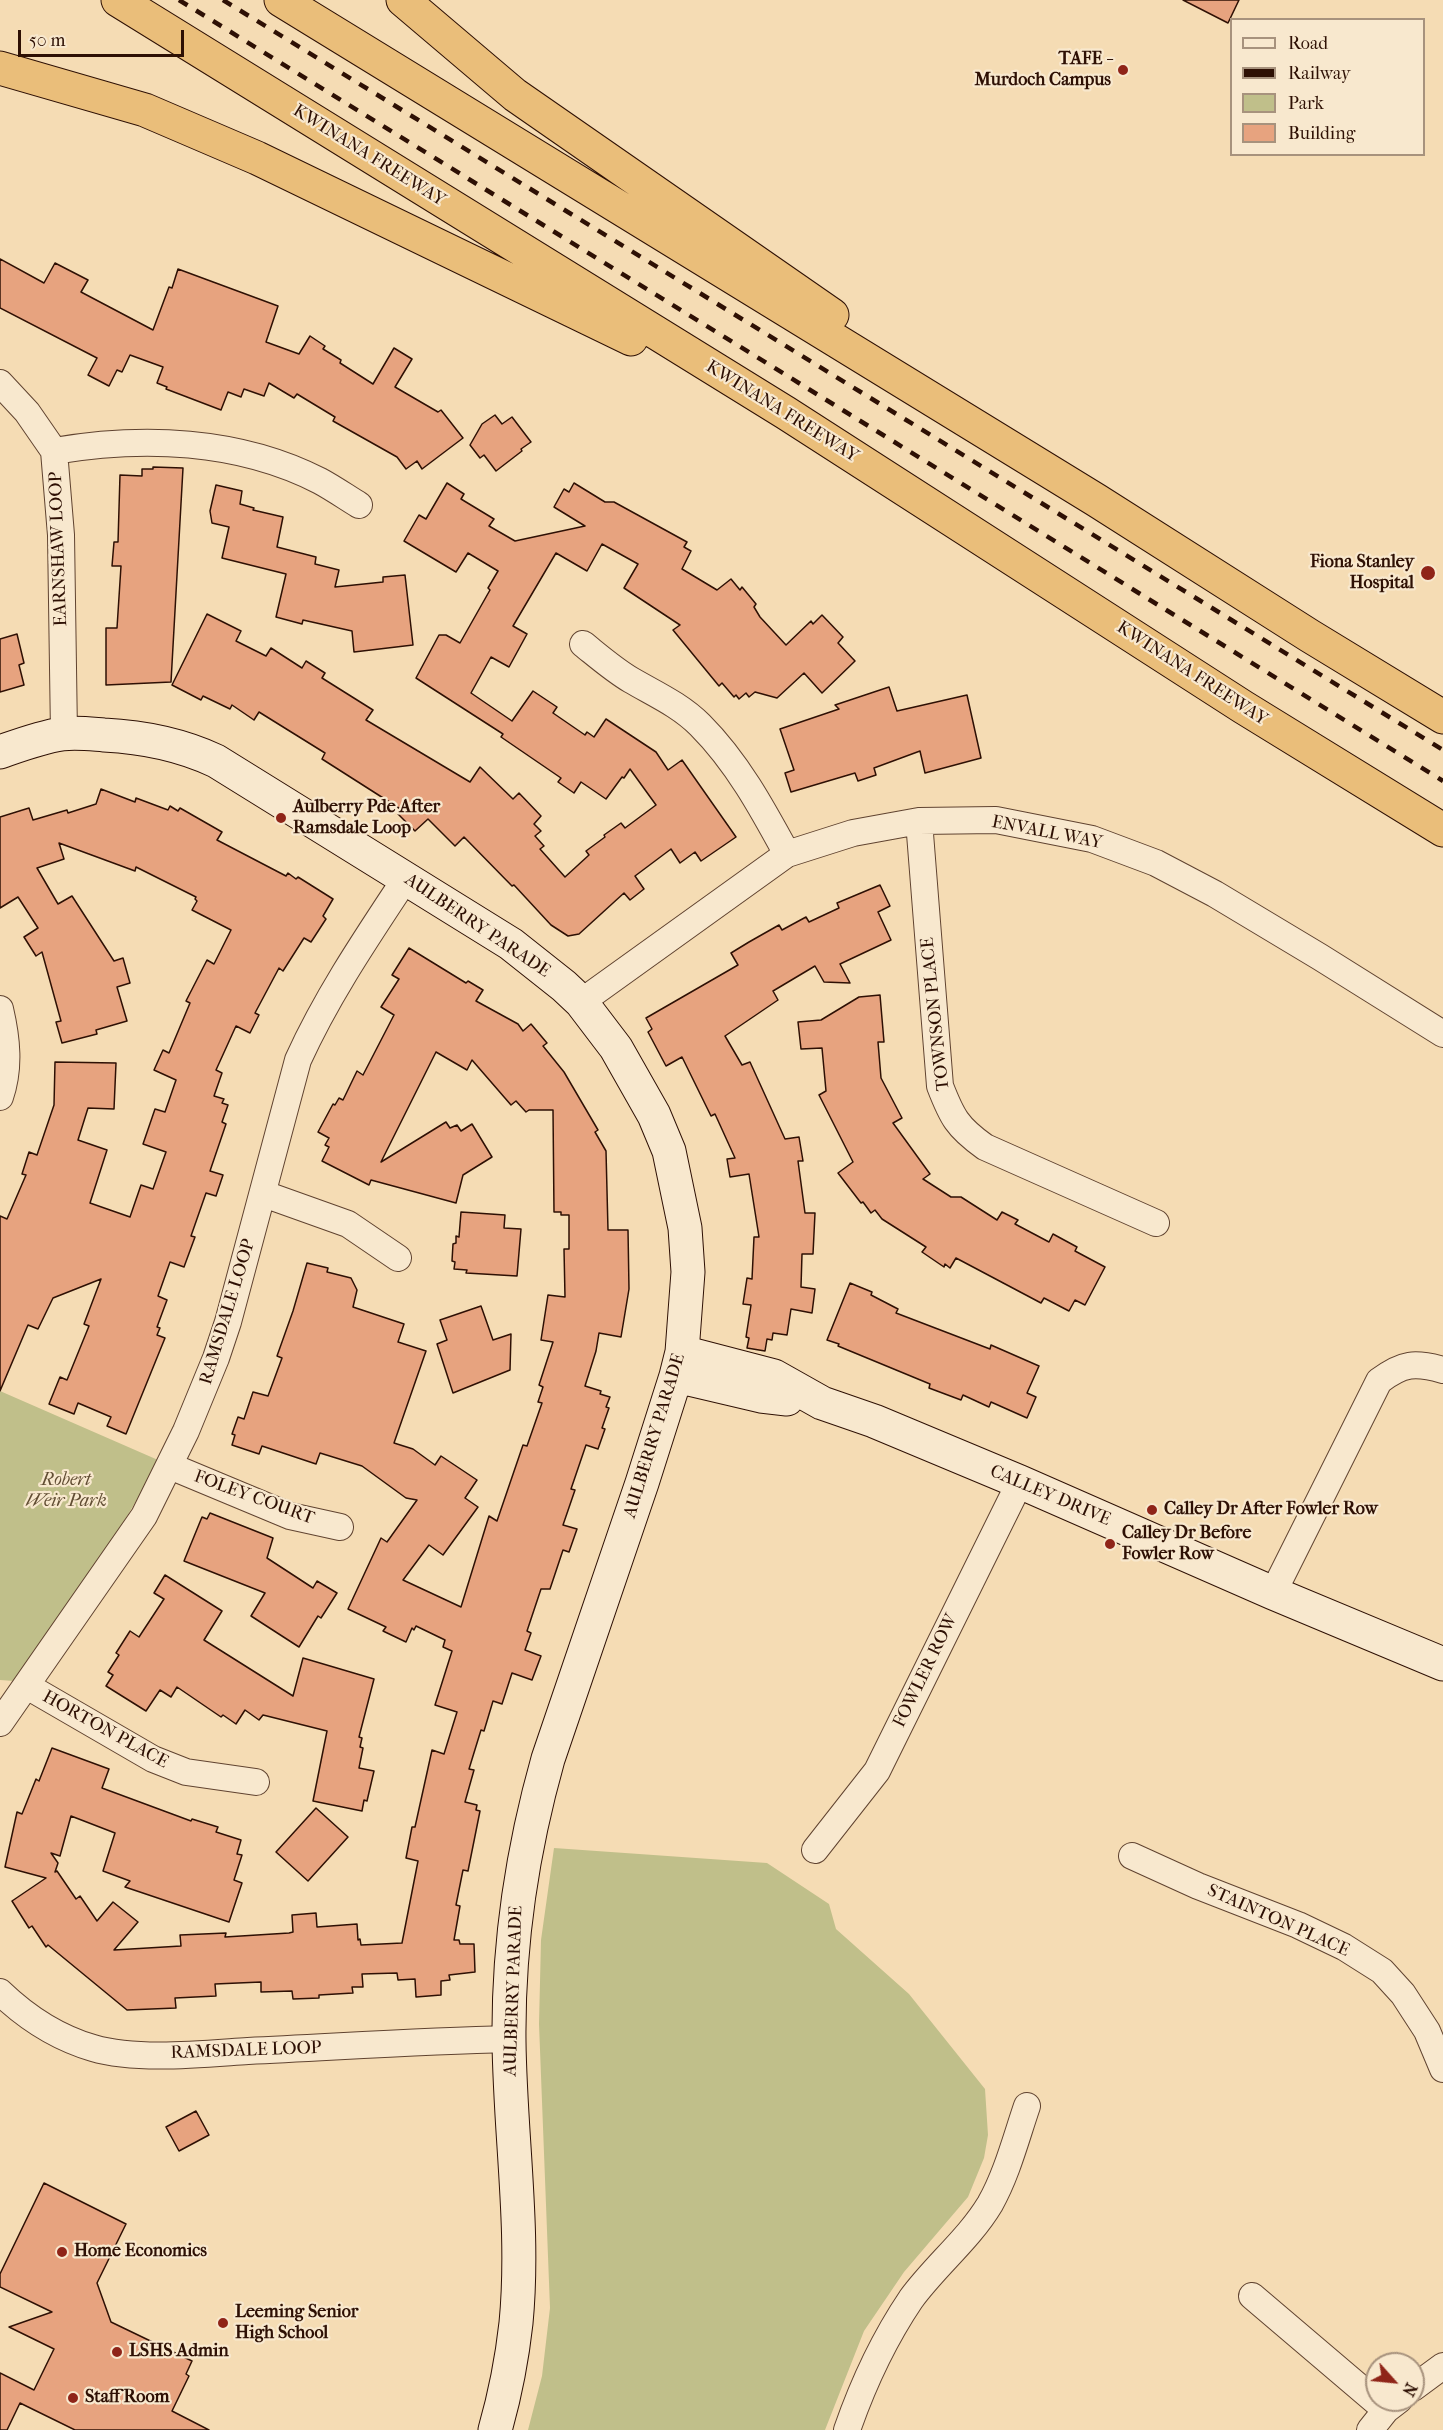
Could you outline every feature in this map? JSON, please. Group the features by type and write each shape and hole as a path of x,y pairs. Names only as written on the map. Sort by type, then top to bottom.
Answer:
{"highway":[{"name":"KWINANA FREEWAY","path":"118,0 786,413 1244,707 1443,830"},
{"path":"281,0 1096,500 1443,717"},
{"path":"403,0 515,94 1096,500"},
{"path":"0,68 145,110 257,158 786,413"}],"main road":[{"name":"AULBERRY PARADE","path":"0,752 64,734 149,739 197,753 225,767 511,944 564,986 582,1002 616,1048 654,1115 669,1151 685,1228 688,1272 679,1364 537,1795 519,1886 511,1965 509,2039 518,2237 516,2323 504,2395 495,2430"},
{"name":"CALLEY DRIVE","path":"679,1364 774,1376 822,1403 874,1421 1020,1482 1273,1593 1443,1664"}],"street":[{"name":"EARNSHAW LOOP","path":"0,383 27,412 54,451 61,535 64,734"},
{"path":"54,451 96,444 147,441 222,448 279,465 319,481 359,505"},
{"path":"583,644 628,678 672,703 699,724 728,757 754,794 787,854"},
{"name":"ENVALL WAY","path":"582,1002 787,854 853,833 919,822 996,820 1092,839 1156,863 1215,894 1301,945 1443,1034"},
{"name":"TOWNSON PLACE","path":"919,822 940,1086 953,1119 968,1135 985,1147 1156,1223"},
{"name":"RAMSDALE LOOP","path":"0,1723 144,1516 170,1466 216,1359 264,1194 298,1060 314,1025 406,878"},
{"path":"0,1009 7,1060 0,1097"},
{"path":"264,1194 348,1224 398,1258"},
{"path":"1273,1593 1379,1381 1398,1367 1423,1364 1443,1370"},
{"name":"FOLEY COURT","path":"170,1466 290,1516 340,1527"},
{"name":"FOWLER ROW","path":"815,1850 877,1771 1020,1482"},
{"name":"HORTON PLACE","path":"27,1686 153,1759 186,1772 256,1782"},
{"name":"STAINTON PLACE","path":"1132,1856 1198,1886 1298,1925 1344,1947 1382,1971 1402,1994 1427,2031 1443,2069"},
{"name":"RAMSDALE LOOP","path":"0,1992 32,2018 61,2036 93,2048 125,2055 509,2039"},
{"path":"847,2430 885,2342 912,2298 962,2240 989,2204 1005,2170 1027,2106"},
{"path":"1252,2296 1365,2384"},
{"path":"1425,2379 1443,2366"},
{"path":"1370,2430 1386,2412"}],"green space":[{"name":"Robert Weir Park","path":"0,1391 158,1460 109,1546 14,1681 0,1680"},
{"path":"554,1848 767,1863 829,1904 836,1929 909,1994 985,2089 988,2135 984,2158 968,2197 904,2272 864,2331 825,2430 528,2430 542,2376 550,2308 539,2024 541,1940"}],"building":[{"path":"1183,0 1239,0 1228,23"},
{"path":"0,259 44,283 55,263 88,280 81,292 153,330 178,269 278,306 266,342 299,354 310,336 325,346 323,349 341,360 340,363 373,384 394,348 412,359 395,387 438,412 441,410 463,438 422,469 417,461 406,469 397,457 333,421 335,417 297,394 294,398 269,383 264,396 244,389 241,397 228,392 221,410 166,389 167,387 157,383 163,367 130,355 122,372 117,370 109,386 88,375 97,358 0,308"},
{"path":"495,415 502,424 512,417 531,442 496,471 484,455 480,458 470,445 482,424"},
{"path":"153,467 183,468 171,682 106,685 106,628 117,628 121,566 112,566 114,542 118,542 120,475 142,476 142,469 153,469"},
{"path":"447,483 464,494 461,499 494,519 489,526 515,541 585,526 554,507 564,489 569,492 574,483 605,502 614,502 687,542 684,547 691,551 682,569 717,590 731,579 740,590 742,587 756,604 754,607 760,617 786,645 811,621 813,624 822,615 843,637 838,643 855,661 822,693 804,673 777,698 755,692 749,697 746,693 739,699 736,695 734,697 722,683 719,686 673,630 680,625 624,588 638,564 602,544 587,571 556,553 513,626 527,634 509,667 491,657 471,693 512,721 533,691 557,707 553,713 585,735 587,732 594,737 606,719 656,752 668,770 682,760 736,837 701,861 695,852 680,863 671,849 635,876 644,889 630,900 624,893 579,934 568,936 551,925 514,885 512,886 464,837 455,846 428,819 415,831 398,814 402,810 322,759 325,753 259,712 254,720 232,705 230,709 203,696 201,700 172,685 207,614 241,631 236,641 266,656 271,648 302,668 306,661 325,673 322,678 373,710 366,720 470,782 480,767 513,799 519,793 541,816 534,824 541,831 535,836 544,846 540,849 565,877 589,855 586,851 605,837 604,835 621,823 625,828 656,805 630,769 606,799 581,782 574,793 558,782 561,778 501,737 503,734 416,678 439,635 446,635 460,643 498,571 468,553 456,572 404,541 419,515 426,519"},
{"path":"216,485 242,491 240,504 254,508 253,510 283,517 277,547 316,557 315,564 339,570 335,587 383,582 383,577 405,575 413,645 354,652 352,631 303,620 302,624 276,617 286,574 222,558 229,527 212,523 210,511"},
{"path":"17,634 24,663 19,665 24,685 0,692 0,639"},
{"path":"889,687 897,711 967,695 981,758 925,773 920,751 874,768 876,775 858,781 855,773 791,792 785,773 794,770 780,729 839,709 835,705"},
{"path":"101,789 135,802 136,798 168,810 170,806 178,811 180,808 222,832 217,840 286,876 288,873 296,879 298,877 333,899 323,916 326,919 311,942 304,938 283,971 279,968 255,1013 259,1015 250,1033 236,1026 216,1070 222,1073 214,1096 224,1099 222,1103 228,1105 222,1122 226,1124 210,1171 223,1175 216,1196 206,1193 191,1236 195,1237 184,1267 170,1262 158,1296 167,1300 157,1327 160,1328 157,1335 165,1338 126,1434 107,1426 111,1417 78,1403 74,1414 49,1404 60,1377 67,1380 89,1326 84,1324 101,1279 53,1298 38,1329 28,1325 0,1391 0,1216 7,1219 26,1175 22,1174 29,1152 37,1155 54,1105 55,1062 116,1063 114,1109 88,1108 78,1140 107,1150 90,1203 130,1217 141,1185 153,1189 166,1152 143,1144 155,1109 165,1112 176,1080 154,1070 163,1050 169,1053 190,1003 186,1001 207,960 214,964 231,930 192,910 197,901 196,897 136,867 135,871 59,843 64,859 37,868 58,904 72,896 114,961 123,958 130,983 117,987 127,1021 96,1030 97,1034 62,1043 56,1022 61,1021 42,952 36,956 24,937 38,928 18,897 0,908 0,817 29,808 33,820 67,810 68,813 96,804"},
{"path":"880,885 890,906 878,912 891,940 840,964 850,983 824,982 815,966 773,991 778,1000 725,1036 742,1065 750,1062 785,1139 799,1137 803,1161 798,1161 805,1213 815,1213 813,1254 802,1254 801,1287 815,1289 812,1313 791,1309 787,1335 773,1333 772,1340 767,1339 765,1351 747,1348 749,1338 746,1337 751,1305 743,1304 747,1278 752,1279 754,1237 759,1237 749,1174 730,1177 727,1159 735,1158 715,1114 711,1116 682,1057 666,1066 648,1032 652,1029 646,1018 738,965 731,953 749,942 779,925 782,930 806,917 809,922 839,908 837,903"},
{"path":"409,948 466,983 468,981 483,990 476,1001 518,1024 523,1031 531,1024 547,1043 543,1046 564,1072 598,1130 595,1132 606,1151 608,1230 628,1230 629,1289 621,1337 599,1333 585,1386 601,1391 600,1394 610,1397 602,1428 605,1429 598,1449 586,1445 571,1489 575,1490 563,1525 577,1529 569,1552 563,1550 550,1589 541,1589 527,1631 531,1633 525,1650 541,1656 532,1680 512,1673 502,1704 493,1701 469,1769 474,1770 465,1802 477,1805 476,1810 480,1811 468,1871 463,1870 456,1905 460,1906 454,1940 459,1940 460,1944 474,1944 475,1972 449,1975 450,1980 441,1981 441,1995 416,1997 415,1979 398,1980 397,1973 362,1974 363,1987 352,1987 353,1993 293,1999 292,1991 261,1992 261,1982 215,1984 216,1996 175,1998 176,2008 127,2010 48,1945 46,1947 32,1926 29,1928 12,1901 46,1878 5,1867 17,1812 22,1814 36,1779 39,1781 52,1748 109,1769 102,1788 191,1821 192,1819 218,1827 216,1832 241,1840 237,1854 242,1855 234,1880 242,1883 229,1922 125,1887 130,1881 103,1871 115,1833 71,1816 60,1856 51,1853 58,1863 55,1872 57,1871 76,1899 80,1896 97,1921 113,1902 138,1922 114,1950 181,1946 180,1935 226,1933 225,1937 289,1933 293,1932 292,1915 316,1913 317,1927 357,1924 358,1940 360,1939 361,1945 402,1943 418,1861 406,1858 412,1827 415,1827 432,1750 444,1754 457,1712 435,1705 452,1651 443,1647 445,1640 416,1626 414,1630 412,1628 406,1642 383,1631 386,1627 348,1609 381,1538 387,1542 417,1500 406,1498 362,1466 320,1453 316,1464 262,1446 259,1454 232,1445 235,1435 232,1434 238,1417 244,1419 253,1392 268,1396 282,1358 277,1356 307,1263 328,1268 327,1272 351,1278 357,1290 353,1307 404,1324 398,1342 426,1351 394,1443 413,1449 435,1465 441,1456 477,1480 465,1498 478,1507 443,1555 429,1545 403,1580 461,1607 489,1516 497,1521 523,1445 527,1446 542,1403 538,1402 543,1387 539,1385 553,1342 541,1340 548,1295 565,1297 564,1249 569,1249 569,1215 554,1212 553,1110 526,1112 516,1101 511,1105 472,1060 467,1070 436,1052 381,1162 446,1122 450,1128 457,1125 461,1131 472,1124 492,1157 463,1175 456,1203 371,1180 369,1185 322,1161 329,1147 325,1145 329,1138 318,1132 333,1104 335,1105 339,1098 343,1100 357,1071 363,1075 394,1015 381,1007 399,979 392,975"},
{"path":"880,995 884,1042 878,1042 881,1078 902,1118 893,1123 930,1174 923,1179 951,1197 961,1197 997,1220 1002,1212 1018,1220 1015,1224 1049,1242 1053,1234 1077,1247 1075,1251 1105,1267 1085,1305 1075,1300 1069,1311 1044,1298 1041,1303 956,1258 950,1268 945,1264 944,1267 922,1252 926,1247 882,1219 875,1210 871,1213 838,1173 853,1162 819,1095 826,1091 822,1048 801,1049 798,1022 821,1020 859,997"},
{"path":"461,1212 505,1215 504,1228 521,1229 517,1276 466,1273 467,1270 454,1269 453,1244 456,1243 456,1236 459,1237"},
{"path":"850,1283 872,1292 871,1295 898,1309 896,1313 990,1349 991,1345 1039,1366 1027,1393 1036,1397 1027,1418 991,1402 989,1407 963,1395 961,1400 929,1388 930,1384 827,1340"},
{"path":"481,1306 493,1340 511,1334 510,1370 453,1393 437,1344 447,1340 440,1320"},
{"path":"210,1513 273,1538 267,1558 313,1588 317,1581 337,1593 321,1618 318,1616 299,1647 251,1616 265,1593 184,1561 202,1517 207,1519"},
{"path":"165,1575 222,1611 204,1640 293,1696 303,1658 374,1679 359,1737 362,1738 360,1747 363,1748 359,1768 374,1771 367,1801 364,1800 362,1811 313,1801 327,1731 263,1715 259,1720 245,1710 236,1724 223,1715 221,1717 177,1687 171,1697 160,1690 146,1711 106,1686 113,1675 108,1672 119,1655 116,1653 130,1631 139,1637 164,1599 154,1593"},
{"path":"316,1808 348,1837 308,1881 276,1852"},
{"path":"196,2111 209,2135 179,2151 166,2127"},
{"path":"44,2183 126,2224 97,2283 111,2322 192,2361 186,2374 189,2376 172,2411 209,2430 75,2430 20,2403 7,2430 0,2430 0,2373 34,2390 54,2349 9,2327 52,2312 0,2287 0,2274"}],"railway":[{"path":"179,0 1443,781"},
{"path":"223,0 1443,750"}],"place":[{"name":"TAFE - Murdoch Campus","path":"1123,70"},
{"name":"Fiona Stanley Hospital","path":"1428,573"},
{"name":"Aulberry Pde After Ramsdale Loop","path":"281,818"},
{"name":"Calley Dr After Fowler Row","path":"1152,1510"},
{"name":"Calley Dr Before Fowler Row","path":"1110,1544"},
{"name":"Home Economics","path":"62,2252"},
{"name":"Leeming Senior High School","path":"223,2323"},
{"name":"LSHS Admin","path":"117,2352"},
{"name":"Staff Room","path":"73,2398"}]}
